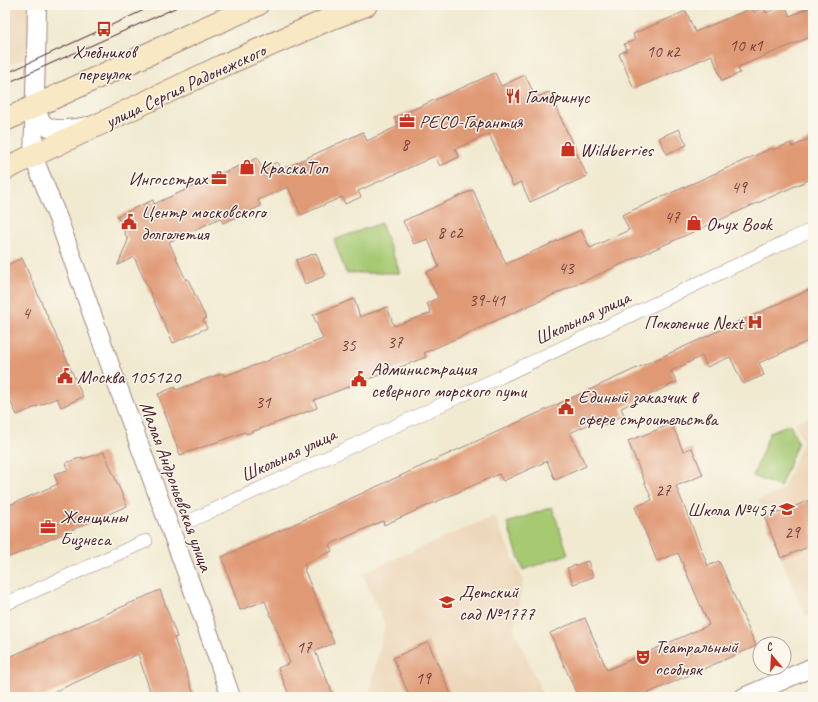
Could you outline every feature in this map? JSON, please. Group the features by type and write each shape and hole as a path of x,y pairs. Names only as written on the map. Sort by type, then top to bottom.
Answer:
{"main road":[{"path":"5,120 257,5"},
{"name":"улица Сергия Радонежского","path":"5,169 222,66 320,23 366,5"}],"street":[{"path":"33,156 37,5"},
{"path":"35,107 38,115 45,125 56,129 74,128 104,122"},
{"name":"Малая Андроньевская улица","path":"33,156 59,221 231,697"},
{"name":"Школьная улица","path":"192,520 813,229"},
{"path":"5,604 146,541"},
{"path":"744,697 813,667"}],"shaded area":[{"path":"5,5 33,5 32,55 5,67"},
{"name":"Школа №457","path":"813,415 813,614 806,617 758,500 782,490 803,442 795,422"},
{"name":"Детский сад №1777","path":"494,516 523,580 514,629 544,697 368,697 385,625 362,573"}],"green space":[{"path":"381,223 400,273 346,273 334,240"},
{"path":"790,424 798,442 780,487 753,476 770,432"},
{"path":"552,507 568,554 523,570 507,523"}],"building":[{"path":"785,5 790,16 813,6 813,36 738,67 740,73 722,81 712,55 634,89 619,54 627,50 624,44 635,40 633,34 686,11 695,32 752,8 754,12 764,8 766,13"},
{"path":"495,73 501,86 525,75 536,98 549,92 587,176 530,202 521,182 513,186 489,134 455,149 459,157 440,166 435,156 358,191 361,197 345,204 342,197 301,215 288,187 258,200 261,206 242,215 223,223 220,218 169,242 206,319 203,320 207,328 173,343 134,257 118,265 128,240 117,216 153,200 154,204 257,158 262,169 277,162 280,170 363,132 367,141 398,126 394,118"},
{"path":"679,129 687,145 667,154 659,138"},
{"path":"813,137 813,178 424,353 426,357 314,400 317,408 246,434 245,432 180,455 158,394 175,387 176,390 223,373 224,376 323,339 313,315 354,299 360,317 387,307 394,326 431,313 427,303 438,298 426,272 439,267 428,239 414,244 403,221 473,190 506,264 581,230 590,248 629,230 622,215 772,148 773,150 791,143 792,147"},
{"path":"316,253 325,276 305,284 296,260"},
{"path":"22,258 83,397 61,407 57,398 17,415 5,390 5,266"},
{"path":"813,288 813,339 759,363 764,375 743,384 730,357 707,367 702,356 671,371 677,382 621,408 624,415 604,425 602,418 570,433 586,466 555,480 547,461 503,481 499,474 384,525 383,521 346,537 329,545 332,551 304,564 306,568 304,569 334,643 315,651 334,697 290,697 278,668 290,663 265,601 240,610 222,557"},
{"path":"672,424 683,451 692,448 703,475 676,486 708,566 719,561 752,637 752,648 639,697 578,697 550,633 585,618 607,670 709,625 678,553 657,561 635,507 652,500 628,441"},
{"path":"104,452 127,506 5,559 5,507 58,484 54,474 68,470 66,463 82,457 83,459"},
{"path":"813,499 813,545 781,558 765,518"},
{"path":"588,561 593,577 573,584 567,568"},
{"path":"160,590 177,637 174,638 195,697 152,697 138,654 43,697 5,697 5,659"},
{"path":"428,642 452,697 410,697 393,658"}],"tram line":[{"path":"5,74 155,5"},
{"path":"5,84 182,5"}],"place":[{"name":"Хлебников переулок","path":"104,29"},
{"name":"Гамбринус","path":"513,96"},
{"name":"РЕСО-Гарантия","path":"407,121"},
{"name":"Wildberries","path":"568,149"},
{"name":"КраскаТоп","path":"247,167"},
{"name":"Ингосстрах","path":"219,178"},
{"name":"Центр московского долголетия","path":"129,222"},
{"name":"Onyx Book","path":"694,223"},
{"name":"Поколение Next","path":"755,322"},
{"name":"Москва 105120","path":"65,376"},
{"name":"Администрация северного морского пути","path":"359,379"},
{"name":"Единый заказчик в сфере строительства","path":"566,407"},
{"name":"Школа №457","path":"787,509"},
{"name":"Женщины Бизнеса","path":"48,527"},
{"name":"Детский сад №1777","path":"447,602"},
{"name":"Театральный особняк","path":"643,657"}]}
